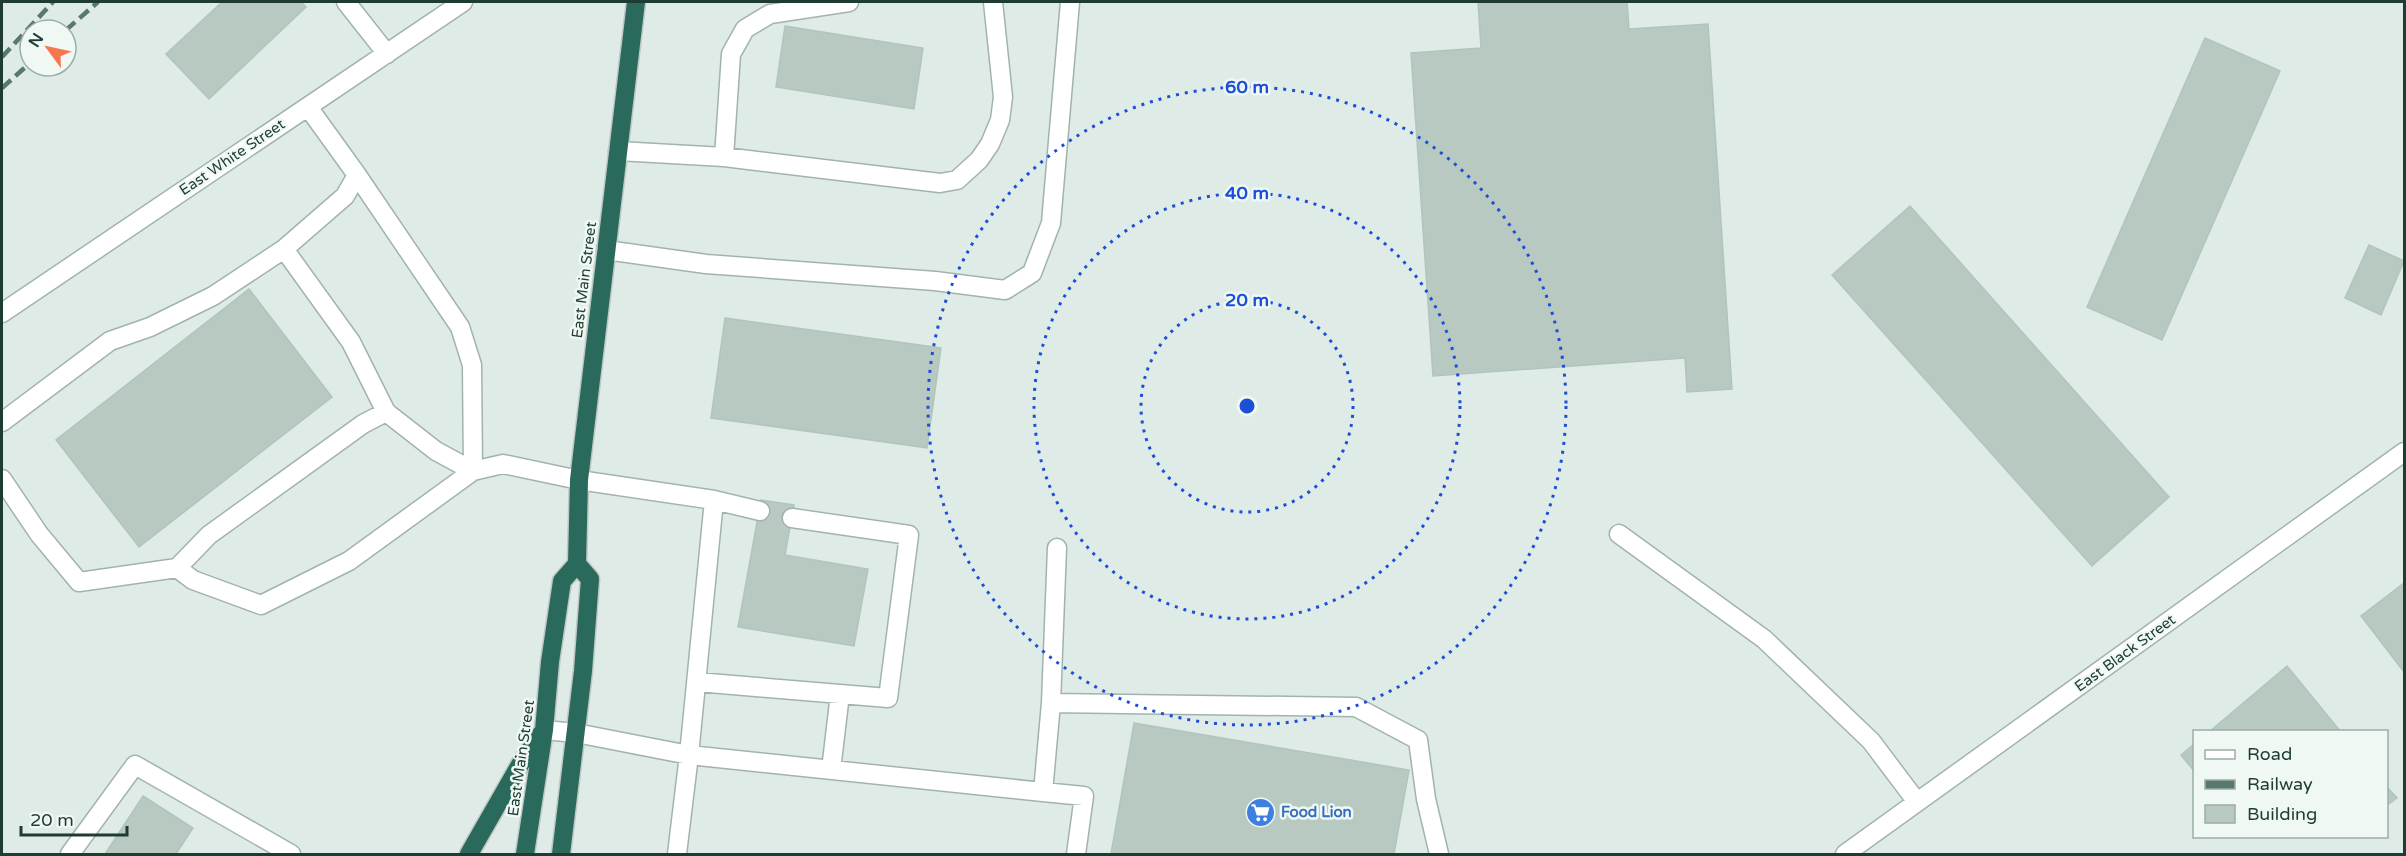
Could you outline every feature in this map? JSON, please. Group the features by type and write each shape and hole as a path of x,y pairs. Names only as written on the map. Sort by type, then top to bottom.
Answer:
{"highway":[{"name":"East Main Street","path":"525,855 544,730 550,662 562,581 577,564 579,480 636,2"},
{"name":"East Main Street","path":"561,855 576,733 590,579 577,564"},
{"path":"469,855 520,763 544,730"}],"street":[{"path":"346,2 387,54"},
{"name":"East White Street","path":"2,313 463,2"},
{"path":"724,157 731,54 745,29 770,14 849,2"},
{"path":"618,151 724,157 940,183 957,180 979,160 990,144 1000,120 1003,97 993,2"},
{"path":"606,250 706,264 935,281 1005,290 1032,273 1051,223 1070,2"},
{"path":"308,107 460,327 472,365 473,471"},
{"path":"2,422 110,341 150,327 213,296 284,249 345,196 357,175"},
{"path":"284,249 351,342 386,412 436,451 473,471"},
{"path":"2,479 39,534 79,582 177,568 209,536 363,424 386,412"},
{"name":"East Black Street","path":"1845,855 2404,452"},
{"path":"177,568 193,580 261,605 349,561 473,471 503,464 579,480 714,500 760,511"},
{"path":"677,855 697,682 714,500"},
{"path":"697,682 888,698 909,535 792,518"},
{"path":"1619,534 1764,639 1871,741 1917,802"},
{"path":"1043,792 1051,703 1057,548"},
{"path":"831,770 840,694"},
{"path":"1051,703 1356,707 1418,740 1426,799 1439,855"},
{"path":"544,730 576,733 689,755 1084,796 1076,855"},
{"path":"70,855 135,765 269,850 291,855"}],"building":[{"path":"222,2 301,2 306,7 209,99 166,54"},
{"path":"1478,2 1627,2 1629,29 1708,24 1732,389 1687,392 1685,358 1433,376 1411,53 1481,48"},
{"path":"785,26 923,48 914,109 776,87"},
{"path":"2205,38 2280,71 2162,340 2087,307"},
{"path":"1910,206 2169,497 2092,566 1832,275"},
{"path":"2369,245 2404,261 2381,315 2345,298"},
{"path":"249,289 332,397 139,547 56,440"},
{"path":"725,318 941,348 927,448 711,418"},
{"path":"761,500 794,505 785,555 868,569 854,646 738,627"},
{"path":"2404,583 2404,672 2361,616"},
{"path":"2287,666 2339,730 2211,730"},
{"name":"Food Lion","path":"1134,723 1409,770 1394,854 1111,854"},
{"path":"2193,745 2193,770 2181,755"},
{"path":"2388,788 2397,798 2388,805"},
{"path":"143,796 193,828 176,854 105,854"}],"tunnel":[{"path":"760,511 792,518"}],"railway":[{"path":"2,57 53,2"},
{"path":"78,20 98,2"},
{"path":"2,88 18,74"}],"place":[{"name":"Food Lion","path":"1260,812"}]}
